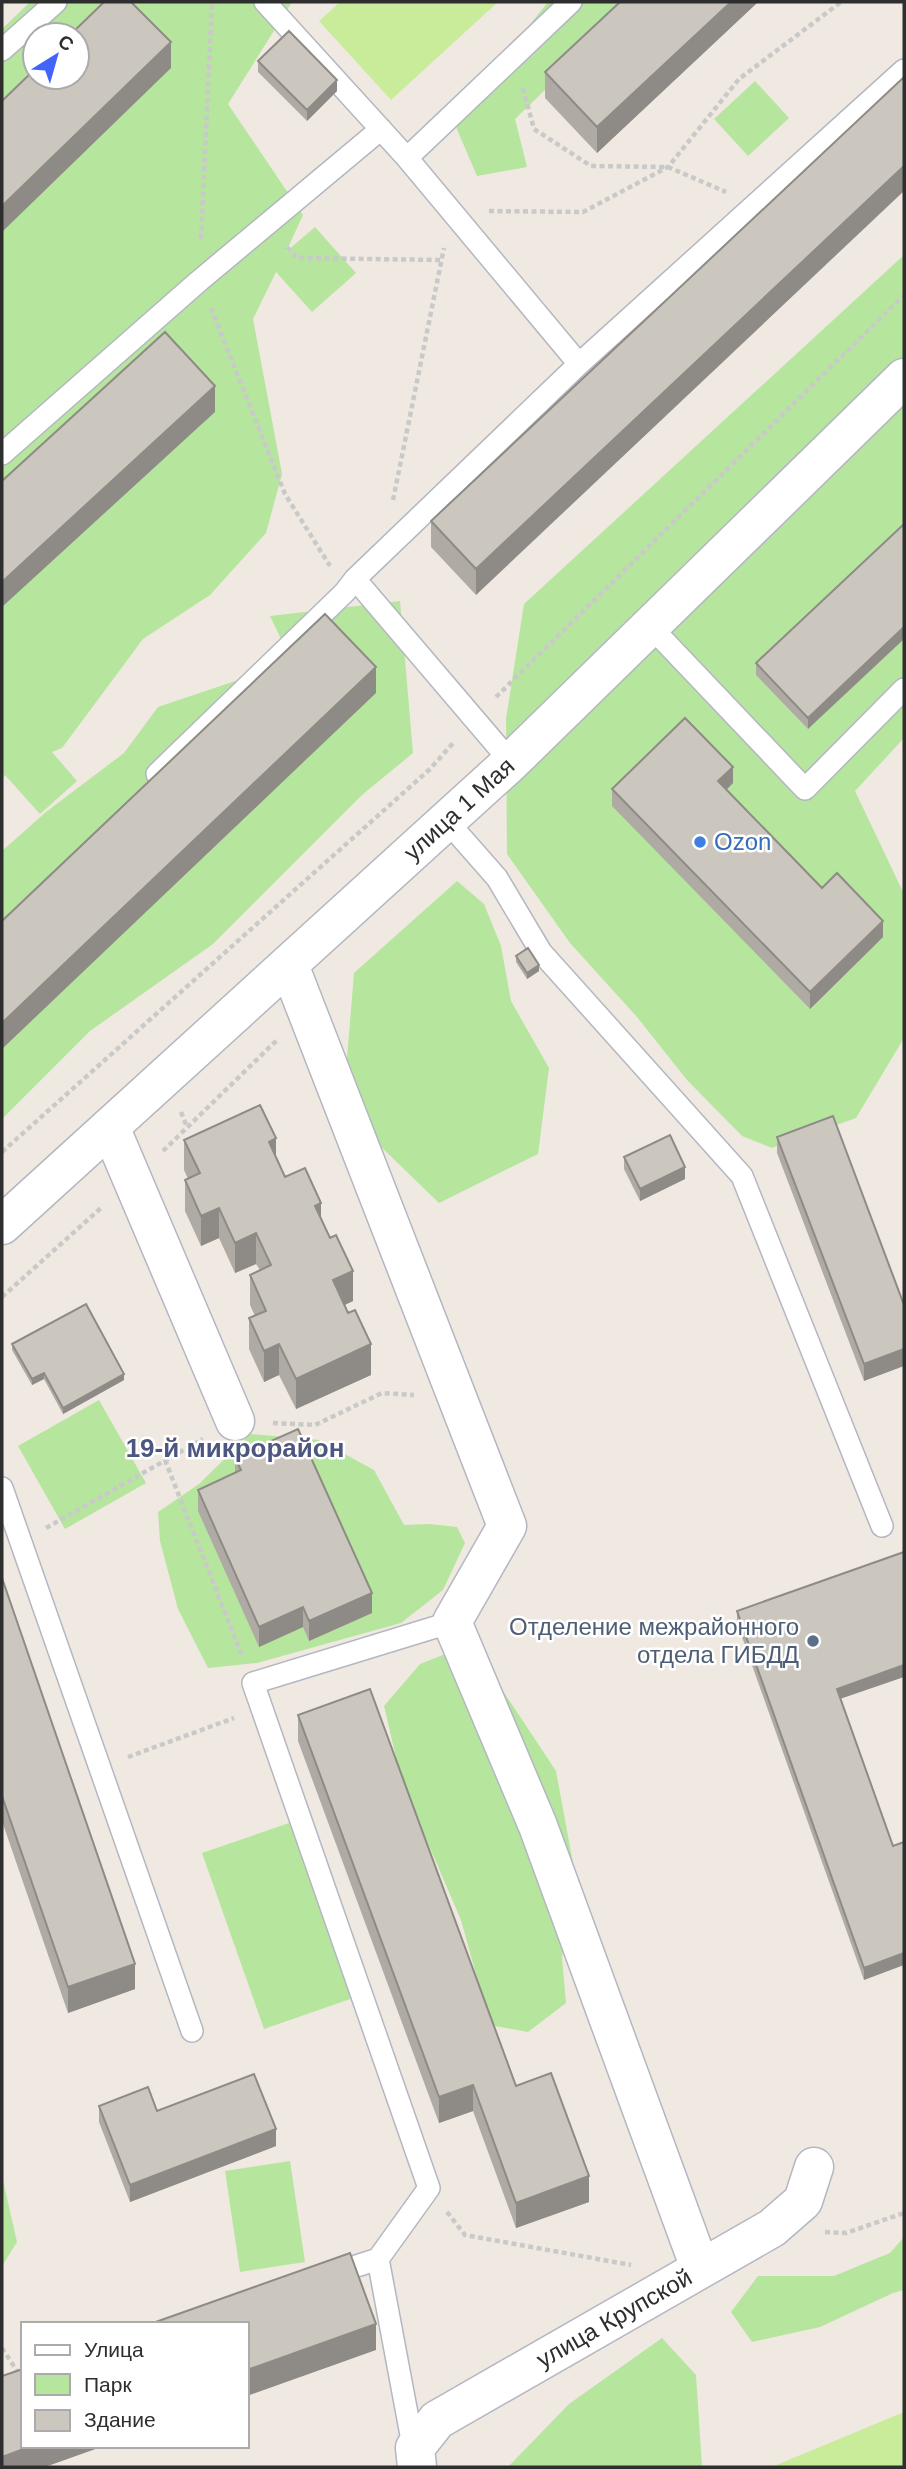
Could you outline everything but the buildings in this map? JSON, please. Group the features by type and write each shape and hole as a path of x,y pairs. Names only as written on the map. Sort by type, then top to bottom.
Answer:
{"street":[{"name":"улица 1 Мая","path":"2,1225 511,762 904,378"},
{"path":"289,965 507,1526 452,1622 538,1826 686,2276"},
{"path":"110,1127 236,1421"},
{"name":"улица Крупской","path":"416,2467 415,2448 437,2420 772,2228 803,2201 814,2167"}],"lane":[{"path":"2,50 56,2"},
{"path":"265,2 407,158 579,364"},
{"path":"407,158 572,2"},
{"path":"139,791 579,364 904,70"},
{"path":"2,454 199,281 381,129"},
{"path":"350,585 511,762"},
{"path":"651,627 805,789 904,689"},
{"path":"446,820 497,878 541,952 742,1176 882,1526"},
{"path":"2,1488 192,2031"},
{"path":"314,2280 379,2259 429,2189 253,1683 452,1622"},
{"path":"379,2259 416,2467"}],"path":[{"path":"212,2 199,281 285,494 350,585"},
{"path":"383,552 452,210 583,212 668,167 738,79 841,2"},
{"path":"515,56 534,129 591,166 668,167 756,204"},
{"path":"266,225 297,258 442,260"},
{"path":"2,1297 133,1179"},
{"path":"165,1460 253,1683"},
{"path":"100,1768 261,1708"},
{"path":"429,2189 465,2235 686,2276"},
{"path":"772,2228 846,2233 904,2213"},
{"path":"2,2348 21,2376"}],"green space":[{"path":"30,2 292,2 228,104 303,215 286,252 315,227 356,273 312,312 276,272 253,319 282,474 266,533 210,595 143,639 62,748 52,752 77,781 40,814 5,775 2,779 2,29"},
{"path":"340,2 498,2 391,100 319,21"},
{"path":"548,2 636,2 515,119 527,167 477,176 453,120"},
{"path":"755,81 789,118 748,156 714,119"},
{"path":"904,255 904,738 855,791 904,894 904,1038 856,1118 772,1148 742,1136 687,1080 637,1017 570,943 507,854 506,719 524,604"},
{"path":"400,601 413,753 362,795 213,944 90,1031 2,1119 2,851 46,812 124,753 158,707 292,662 270,616"},
{"path":"457,881 484,904 501,946 511,1001 549,1068 538,1154 439,1203 376,1142 345,1083 354,973"},
{"path":"99,1400 146,1483 65,1529 18,1446"},
{"path":"250,1434 319,1440 374,1470 404,1525 457,1527 465,1543 443,1590 401,1623 257,1663 208,1668 178,1609 160,1541 158,1512 199,1484"},
{"path":"453,1651 493,1676 556,1771 573,1863 562,1958 566,2003 528,2032 490,2025 461,1920 402,1783 384,1706 420,1664"},
{"path":"292,1822 353,1998 264,2029 202,1853"},
{"path":"290,2161 305,2262 240,2272 225,2171"},
{"path":"2,2176 17,2242 2,2266"},
{"path":"904,2237 904,2290 820,2327 752,2342 731,2312 758,2276 834,2276 890,2253"},
{"path":"662,2338 696,2375 702,2467 508,2467 569,2404"},
{"path":"904,2412 904,2467 774,2466"}],"place":[{"name":"Ozon","path":"700,842"},
{"name":"Отделение межрайонного отдела ГИБДД","path":"813,1641"}],"district":[{"name":"19-й микрорайон","path":"235,1448"}]}
